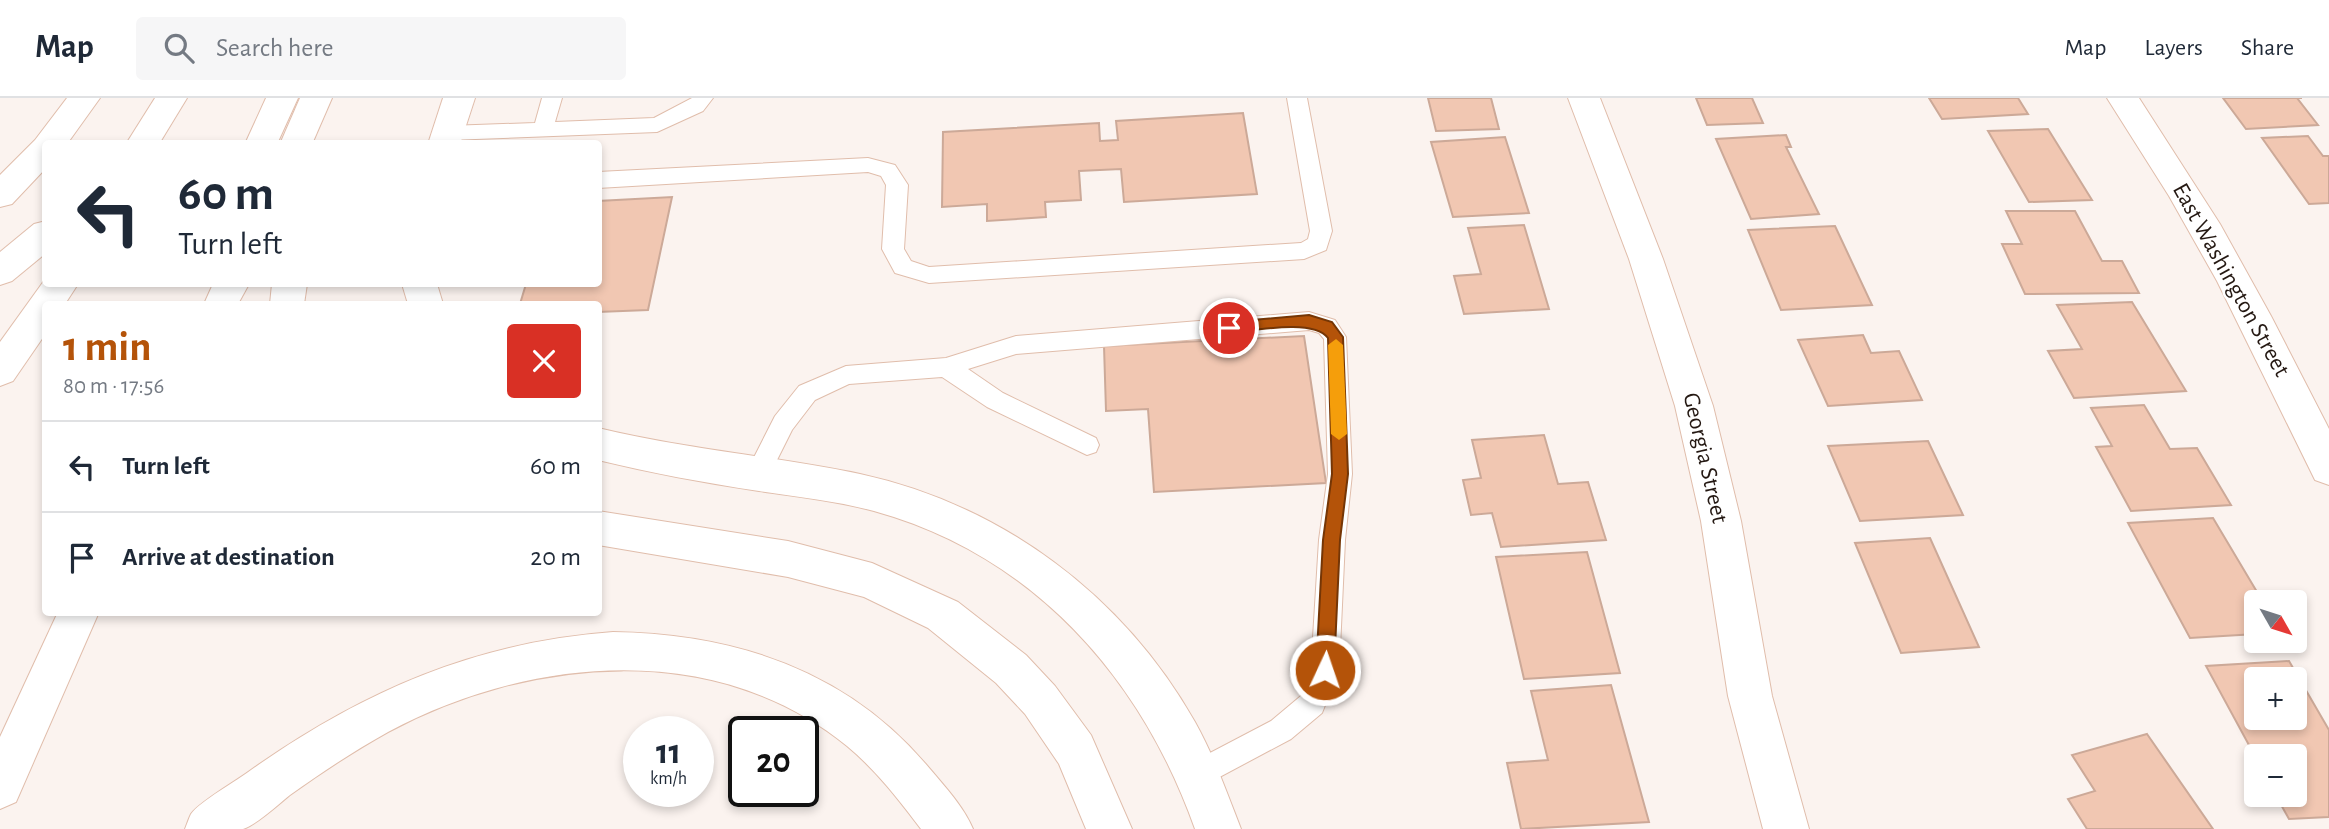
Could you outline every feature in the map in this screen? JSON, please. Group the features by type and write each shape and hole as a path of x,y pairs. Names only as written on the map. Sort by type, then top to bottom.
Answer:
{"street":[{"path":"52,140 84,98"},
{"path":"144,138 171,98"},
{"path":"263,140 282,98"},
{"path":"298,140 316,98"},
{"path":"317,140 327,98"},
{"path":"446,138 459,98"},
{"name":"Georgia Street","path":"1584,98 1646,259 1694,406 1721,521 1751,696 1786,829"},
{"name":"East Washington Street","path":"2123,98 2151,138 2234,276 2276,355 2329,468"},
{"path":"0,195 42,152"},
{"path":"0,272 42,236"},
{"path":"0,371 42,310"},
{"path":"602,445 658,460 885,497 970,530 1033,569 1070,598 1112,641 1166,709 1209,801 1218,829"},
{"path":"602,529 788,559 872,581 943,615 1011,669 1040,700 1075,750 1109,829"},
{"path":"0,787 77,616"},
{"path":"208,829 295,764 396,706 446,684 498,667 584,651 668,651 747,668 789,685 861,730 894,759 950,829"}],"lane":[{"path":"543,130 552,98"},
{"path":"446,138 657,125 696,106 703,98"},
{"path":"602,180 867,166 888,170 897,185 893,249 903,267 929,275 1304,251 1318,244 1321,230 1297,98"},
{"path":"757,475 783,423 807,393 846,375 946,366 1016,345 1309,321 1327,327 1335,337 1340,474 1332,540 1325,670 1312,704 1281,730 1197,775"},
{"path":"946,366 995,400 1087,445"}],"building":[{"path":"1428,98 1491,98 1499,129 1436,131"},
{"path":"1696,98 1752,98 1763,123 1707,125"},
{"path":"1929,98 2018,98 2028,114 1942,119"},
{"path":"2223,98 2297,98 2318,125 2246,129"},
{"path":"1243,113 1257,194 1124,202 1121,169 1079,171 1081,200 1045,202 1046,217 987,221 987,204 942,207 943,132 1099,123 1100,141 1118,140 1116,121"},
{"path":"2048,129 2092,200 2029,202 1988,131"},
{"path":"1786,135 1791,147 1786,147 1819,214 1751,219 1716,139"},
{"path":"2308,136 2323,156 2329,156 2329,203 2309,204 2262,138"},
{"path":"1505,137 1529,213 1453,217 1431,142"},
{"path":"672,197 648,310 602,312 602,301 521,301 525,287 602,287 602,201"},
{"path":"2006,211 2075,211 2102,261 2122,261 2139,293 2025,294 2002,244 2022,244"},
{"path":"1524,225 1549,309 1464,314 1454,276 1481,274 1468,228"},
{"path":"1835,226 1872,305 1781,310 1748,230"},
{"path":"2132,302 2186,391 2074,398 2048,351 2082,349 2057,305"},
{"path":"1863,335 1871,353 1899,351 1922,400 1828,406 1798,340"},
{"path":"1304,336 1326,483 1154,492 1148,409 1106,411 1104,346"},
{"path":"2144,405 2170,449 2197,448 2231,505 2131,511 2096,447 2112,446 2091,408"},
{"path":"1544,435 1558,484 1588,482 1606,540 1501,547 1492,513 1471,515 1463,480 1481,478 1472,440"},
{"path":"1928,441 1963,515 1860,521 1828,446"},
{"path":"2213,518 2256,590 2244,590 2244,635 2190,638 2128,523"},
{"path":"1930,538 1979,647 1901,653 1855,543"},
{"path":"1587,552 1620,673 1524,679 1496,557"},
{"path":"2289,661 2292,667 2244,667 2244,730 2307,730 2307,692 2329,730 2329,817 2289,819 2282,807 2307,807 2307,744 2248,744 2206,666"},
{"path":"1611,685 1649,822 1521,829 1507,763 1548,760 1531,691"},
{"path":"2147,734 2213,829 2087,829 2068,799 2095,791 2072,755"}],"slow traffic":[{"path":"1336,345 1339,434"}],"route":[{"path":"1229,328 1309,321 1327,327 1335,337 1340,474 1332,540 1325,670"}]}
